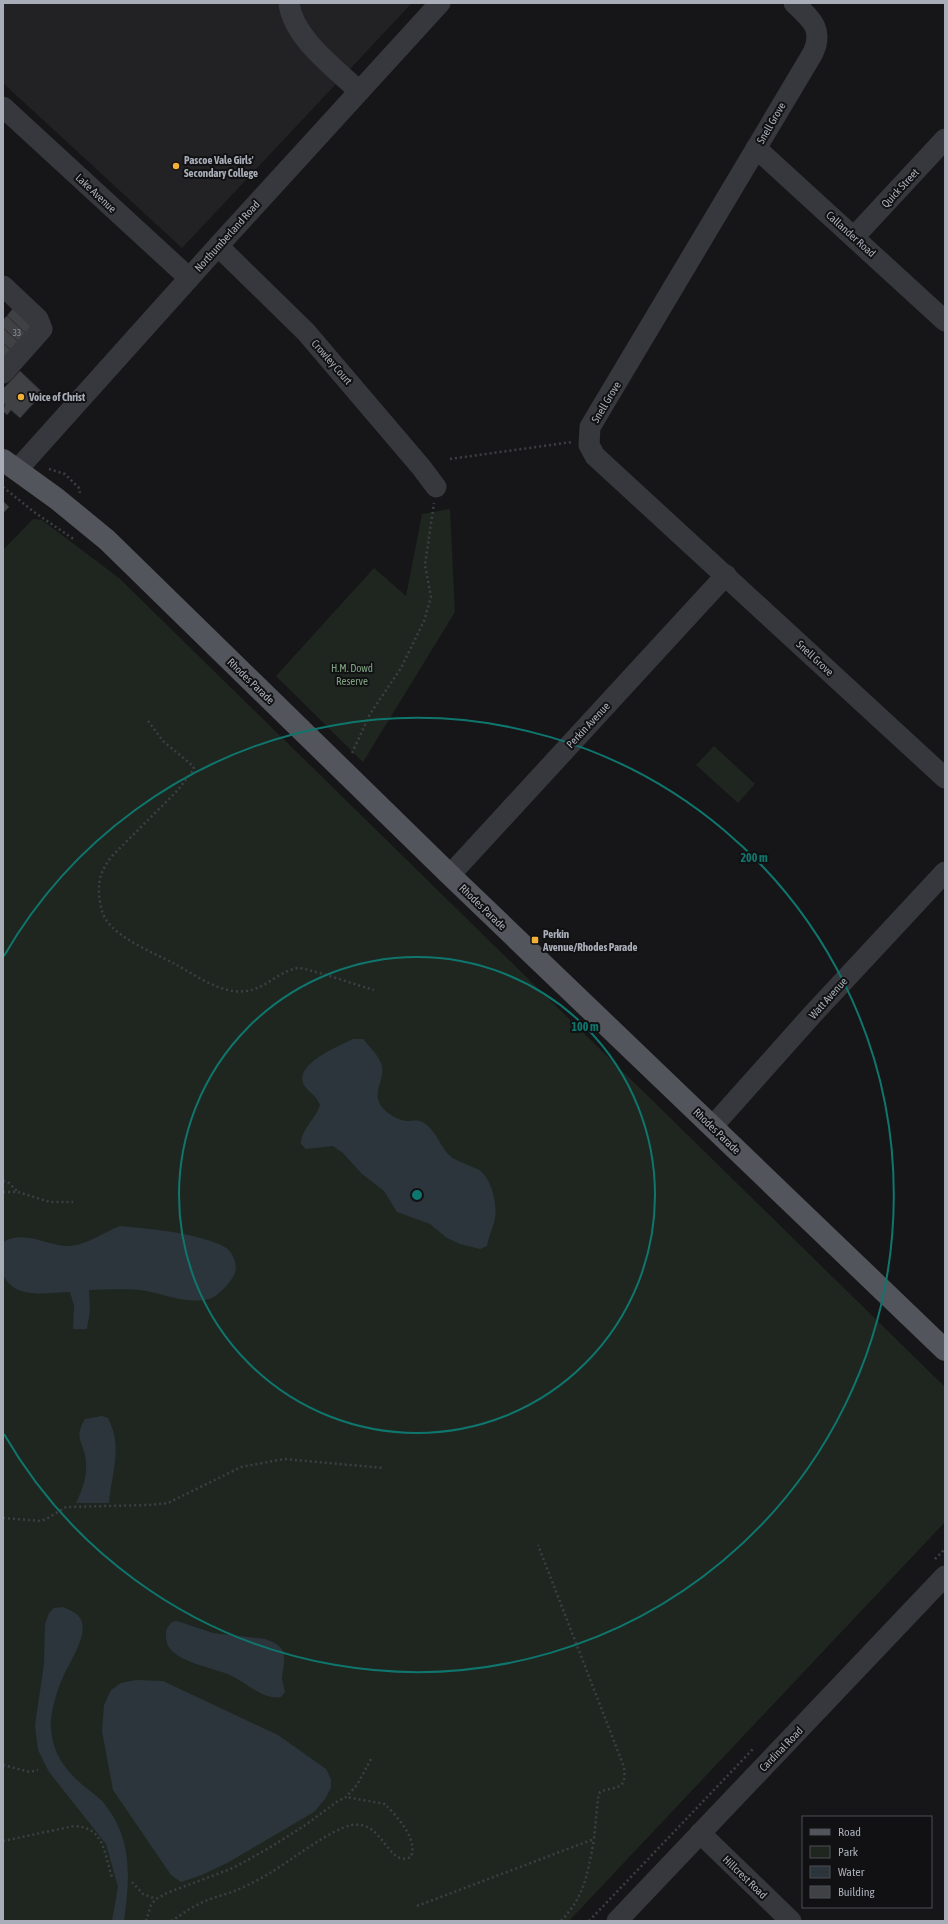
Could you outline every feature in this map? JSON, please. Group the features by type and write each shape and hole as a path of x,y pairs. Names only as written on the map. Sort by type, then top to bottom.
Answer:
{"main road":[{"name":"Rhodes Parade","path":"10,465 63,503 107,540 450,875 945,1350"}],"street":[{"path":"289,3 296,26 307,41 359,91"},
{"name":"Northumberland Road","path":"10,465 189,278 440,3"},
{"name":"Snell Grove","path":"794,3 810,19 815,27 818,35 817,44 590,427 588,440 591,451 595,456 945,778"},
{"name":"Lake Avenue","path":"3,107 189,278"},
{"name":"Quick Street","path":"854,237 945,139"},
{"name":"Callander Road","path":"756,148 945,321"},
{"name":"Crowley Court","path":"218,246 306,332 421,467 436,487"},
{"path":"3,286 38,319 42,329 3,373"},
{"name":"Perkin Avenue","path":"450,875 726,575"},
{"name":"Watt Avenue","path":"712,1127 820,1007 945,872"},
{"name":"Cardinal Road","path":"616,1921 945,1576"},
{"name":"Hillcrest Road","path":"700,1833 790,1921"}],"path":[{"path":"450,459 572,442"},
{"path":"48,469 65,474 79,488 80,495"},
{"path":"352,753 370,714 401,668 424,621 431,597 425,565 436,487"},
{"path":"148,721 163,741 193,766 194,769 178,790 112,856 104,866 98,885 104,917 110,925 118,932 157,955 199,977 231,990 248,991 258,988 299,968 374,990"},
{"path":"3,1181 9,1183 18,1192"},
{"path":"3,1192 18,1192 50,1202 73,1202"},
{"path":"3,1518 41,1520 48,1518 66,1507 149,1505 168,1502 242,1467 284,1459 384,1468"},
{"path":"538,1545 624,1767 625,1778 621,1786 600,1792 598,1798 594,1839 586,1879 575,1906 561,1921"},
{"path":"146,1921 151,1906 156,1900 167,1893 233,1868 263,1852 304,1826 338,1800 346,1797 357,1785 371,1759"},
{"path":"3,1765 30,1772 38,1770"},
{"path":"171,1921 197,1905 234,1891 269,1874 337,1831 351,1825 361,1824 370,1827 376,1831 392,1852 407,1859 411,1857 413,1848 410,1840 402,1825 385,1804 346,1797"},
{"path":"3,1841 74,1826 82,1826 94,1832 100,1840 106,1851 112,1877"},
{"path":"417,1906 594,1839"},
{"path":"132,1882 143,1894 156,1900"}],"shaded area":[{"name":"Pascoe Vale Girls' Secondary College","path":"3,3 412,3 182,248 3,83"}],"green space":[{"name":"H.M. Dowd Reserve","path":"450,509 455,612 363,762 276,676 374,568 406,596 422,514"},
{"path":"33,519 42,520 119,578 945,1387 945,1522 569,1921 3,1921 3,550"},
{"path":"714,746 755,784 738,803 696,765"}],"water":[{"path":"353,1039 363,1039 381,1063 382,1077 378,1096 382,1107 390,1114 401,1120 420,1121 425,1124 433,1132 449,1155 479,1170 488,1180 493,1194 496,1210 494,1223 487,1246 480,1249 460,1244 447,1238 430,1224 397,1212 384,1191 361,1173 343,1153 333,1146 306,1149 301,1144 303,1134 320,1105 303,1083 303,1076 306,1069 320,1056"},
{"path":"120,1226 184,1234 221,1245 232,1254 236,1268 235,1273 228,1284 219,1293 212,1298 201,1300 185,1300 139,1290 89,1290 90,1310 87,1329 73,1329 74,1306 70,1292 23,1292 8,1283 3,1274 3,1242 11,1238 28,1238 62,1246 71,1246 90,1240"},
{"path":"102,1416 108,1418 115,1439 116,1450 109,1503 76,1503 84,1484 86,1474 85,1457 80,1437 81,1426 85,1419"},
{"path":"63,1607 73,1611 79,1616 82,1624 82,1632 78,1648 66,1671 56,1696 51,1718 51,1730 58,1755 66,1768 78,1781 102,1801 112,1815 119,1829 124,1843 128,1873 124,1921 112,1921 118,1887 106,1844 49,1772 38,1750 35,1725 44,1664 45,1624 49,1613 54,1608"},
{"path":"177,1621 213,1633 265,1639 278,1645 284,1653 282,1677 285,1692 281,1697 275,1698 262,1694 232,1676 193,1663 174,1653 168,1646 166,1633 170,1624"},
{"path":"136,1680 163,1681 278,1735 326,1769 331,1779 331,1788 325,1799 314,1812 229,1862 202,1875 181,1882 171,1875 113,1790 102,1731 104,1705 111,1690 121,1683"}],"building":[{"path":"14,307 39,329 31,338 7,316"},
{"path":"7,316 31,338 23,346 3,328 3,320"},
{"path":"3,328 23,346 15,354 3,343"},
{"path":"3,343 15,354 3,358"},
{"name":"Voice of Christ","path":"20,371 43,393 20,418 11,410 7,415 3,411 5,404 3,402 3,389"},
{"path":"3,501 9,507 3,513"}],"place":[{"name":"Pascoe Vale Girls' Secondary College","path":"176,166"},
{"name":"Voice of Christ","path":"21,397"},
{"name":"Perkin Avenue/Rhodes Parade","path":"535,940"}]}
